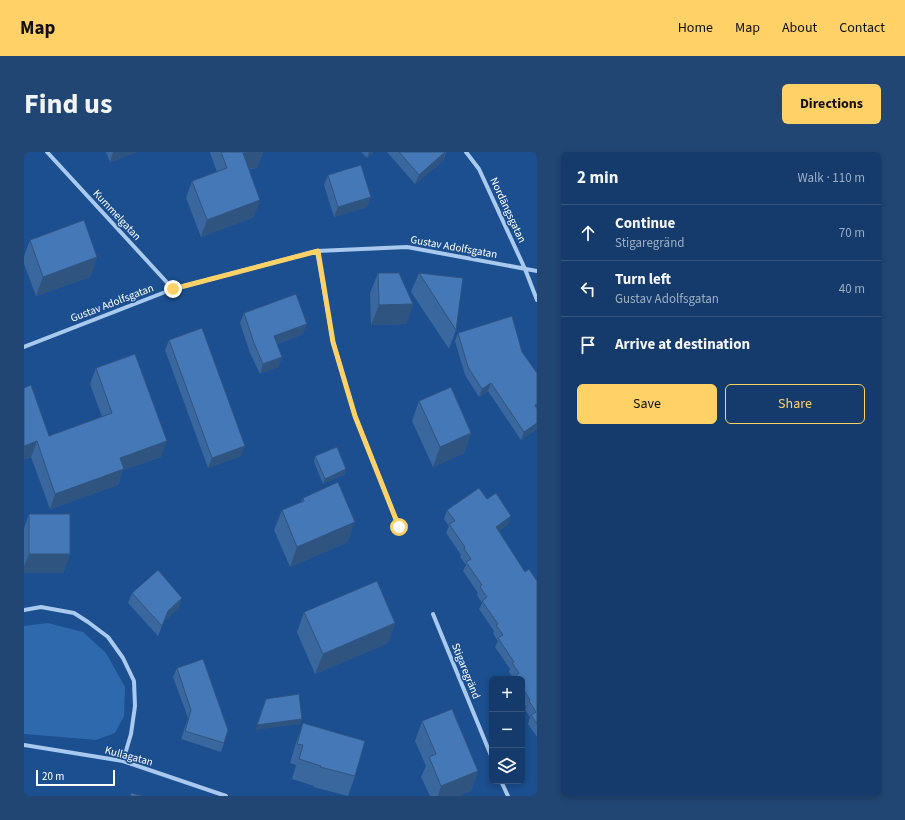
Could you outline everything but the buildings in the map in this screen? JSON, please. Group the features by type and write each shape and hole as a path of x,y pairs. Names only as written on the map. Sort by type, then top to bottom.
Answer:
{"street":[{"name":"Kummelgatan","path":"47,152 173,289"},
{"name":"Nordängsgatan","path":"466,152 479,169 525,269 537,300"},
{"name":"Gustav Adolfsgatan","path":"24,347 173,289 318,251 407,247 537,271"},
{"path":"318,251 333,342 355,416 399,527"},
{"path":"24,610 41,607 74,613 108,637 123,658 134,681 135,706 131,734 123,762"},
{"name":"Stigaregränd","path":"433,614 489,751"},
{"name":"Kullagatan","path":"24,745 123,762 226,796"},
{"path":"502,784 508,796"}],"shaded area":[{"path":"48,623 83,632 106,653 125,687 124,716 115,733 96,740 24,734 24,626"}],"route":[{"path":"173,289 318,251 333,342 355,416 399,527"}]}
